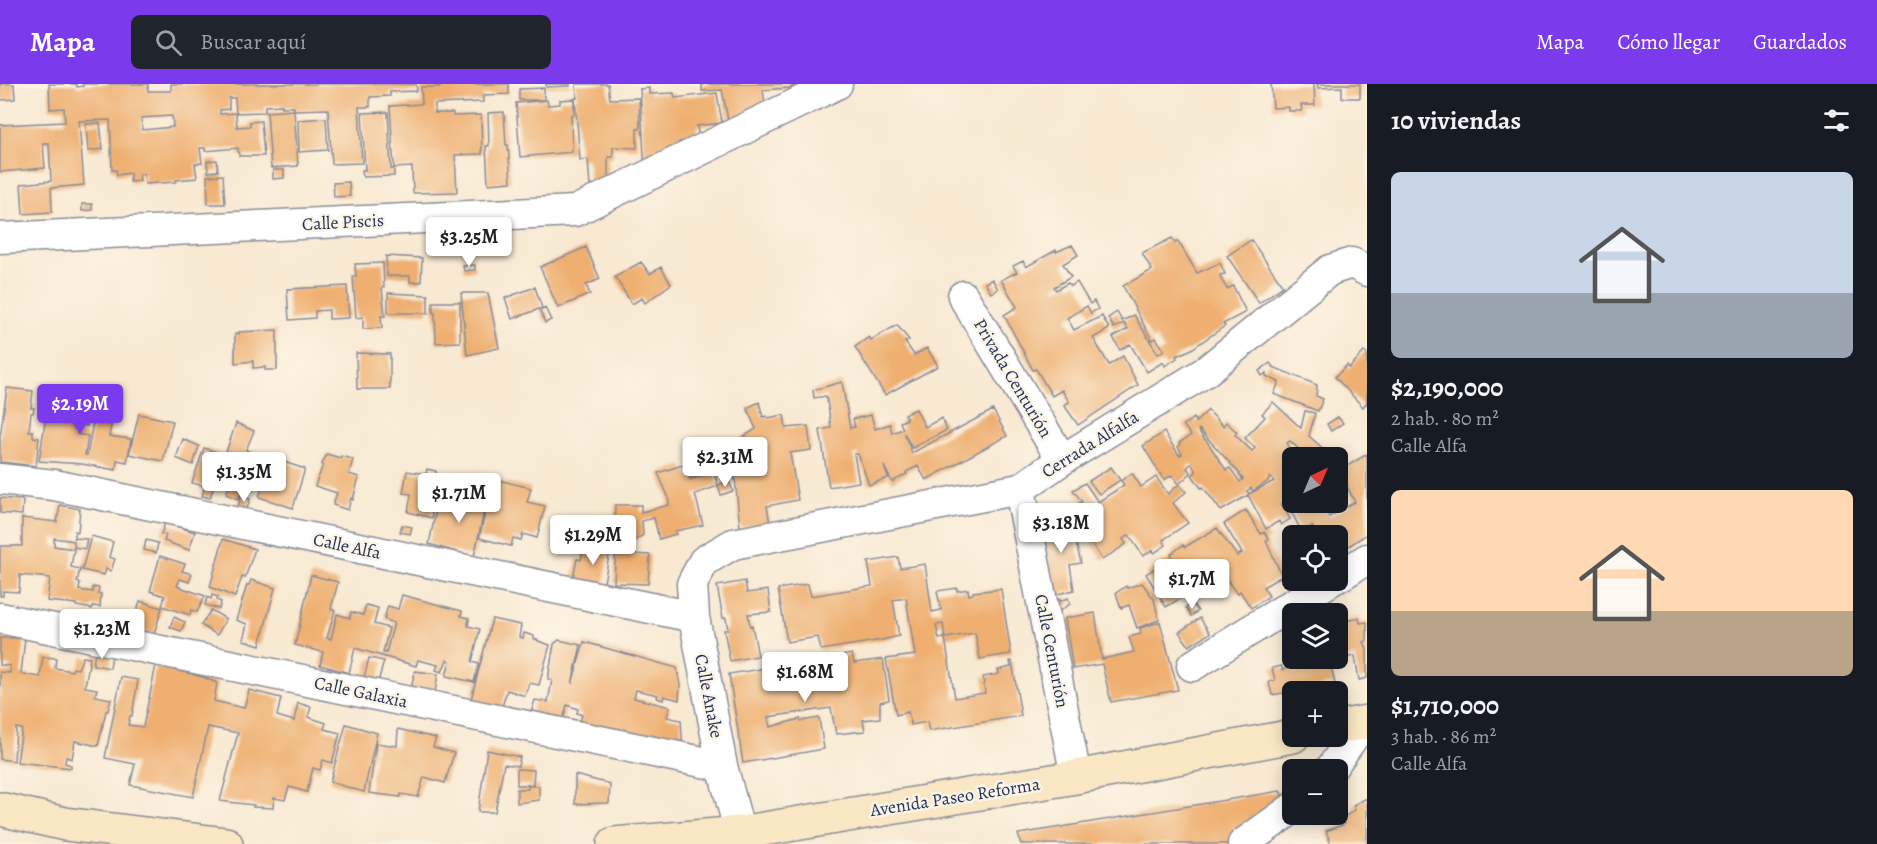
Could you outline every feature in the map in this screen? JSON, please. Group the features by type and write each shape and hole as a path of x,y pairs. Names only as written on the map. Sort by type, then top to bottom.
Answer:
{"main road":[{"name":"Avenida Paseo Reforma","path":"614,844 740,833 1076,777 1282,738"},
{"path":"0,810 65,824 226,844"}],"street":[{"name":"Calle Piscis","path":"0,238 575,211 837,84"},
{"name":"Cerrada Alfalfa","path":"704,561 733,544 1020,489 1062,460 1205,372 1330,270 1352,263 1367,271"},
{"name":"Privada Centurión","path":"963,296 1062,460"},
{"name":"Calle Alfa","path":"0,479 54,485 694,617"},
{"name":"Calle Centurión","path":"1020,489 1076,777"},
{"path":"1348,571 1367,559"},
{"name":"Calle Anake","path":"704,561 692,584 694,617 722,766 740,833"},
{"path":"1192,666 1314,591"},
{"name":"Calle Galaxia","path":"0,618 722,766"},
{"path":"1336,759 1356,724"},
{"path":"1243,844 1282,816"}],"building":[{"path":"0,84 14,84 15,99 0,100"},
{"path":"49,84 76,84 77,87 83,84 148,84 148,91 171,91 171,84 416,84 417,91 390,92 390,96 370,97 370,107 359,107 362,163 332,164 328,109 294,110 294,107 282,107 282,105 265,106 265,112 236,113 237,127 250,126 250,122 261,121 264,156 239,156 238,148 205,151 205,148 200,148 202,163 195,164 197,178 176,180 176,182 145,184 144,174 139,174 140,181 130,182 130,173 117,175 116,170 112,170 110,120 79,121 84,185 51,188 52,212 23,214 21,184 51,181 49,143 43,143 45,168 0,172 0,125 65,122 64,108 50,109","holes":["229,98 235,98 236,113 220,114 220,110 229,109","172,116 173,127 142,130 141,118"]},
{"path":"440,84 509,84 509,94 483,95 483,102 435,104 435,113 453,113 453,116 481,115 482,154 455,155 457,192 413,193 412,167 394,168 390,106 422,104 421,87 440,87"},
{"path":"546,84 570,84 570,86 546,87"},
{"path":"576,84 608,84 610,99 639,98 640,129 637,129 637,148 613,147 613,157 608,157 608,185 590,187 588,159 580,160"},
{"path":"702,84 797,84 790,88 763,90 765,104 729,125 722,90 702,91"},
{"path":"1271,84 1314,84 1315,105 1301,105 1302,111 1289,111 1289,107 1273,108"},
{"path":"1317,84 1360,84 1360,98 1342,98 1342,87 1318,88"},
{"path":"544,88 544,100 519,100 519,89"},
{"path":"649,88 649,94 674,93 675,98 717,93 722,123 697,126 699,140 679,142 679,153 645,173 640,89"},
{"path":"574,99 574,115 571,115 572,152 520,157 516,103 547,100 548,105 560,104 560,100"},
{"path":"294,110 298,166 271,168 267,112"},
{"path":"388,112 391,169 394,169 394,176 363,177 362,170 365,170 362,113"},
{"path":"504,112 511,182 488,184 486,146 489,146 488,113"},
{"path":"326,118 328,150 299,152 298,120"},
{"path":"100,123 103,149 88,151 86,124"},
{"path":"217,160 218,171 208,172 207,161"},
{"path":"273,170 284,170 284,178 273,179"},
{"path":"223,175 225,204 208,204 207,176"},
{"path":"349,182 350,196 334,197 333,183"},
{"path":"82,204 92,204 92,210 82,211"},
{"path":"1172,238 1175,243 1178,241 1197,273 1220,263 1225,274 1220,275 1221,279 1227,289 1233,286 1246,312 1223,324 1225,326 1190,350 1176,356 1177,358 1165,366 1163,362 1147,372 1130,344 1120,350 1113,337 1128,329 1124,323 1114,328 1108,318 1117,312 1122,321 1134,315 1158,354 1164,350 1156,338 1152,340 1123,286 1152,270 1142,253"},
{"path":"1251,240 1283,286 1259,303 1227,256"},
{"path":"1072,245 1078,255 1063,264 1071,277 1054,287 1056,290 1068,283 1071,286 1077,282 1090,304 1094,301 1098,309 1091,313 1087,306 1067,318 1074,330 1102,316 1109,329 1093,338 1109,365 1123,356 1138,385 1078,425 1064,405 1069,402 1062,390 1052,396 1036,369 1033,370 1004,315 1017,307 1001,280 1017,272 1013,266 1023,261 1026,267 1056,250 1056,252"},
{"path":"586,247 600,279 586,285 590,294 558,308 540,267"},
{"path":"386,256 422,258 421,282 410,282 410,276 387,276"},
{"path":"641,262 650,274 661,267 671,284 645,303 642,298 632,304 615,277"},
{"path":"383,263 384,287 382,288 385,316 381,316 382,328 363,329 363,317 356,318 353,276 356,276 355,264"},
{"path":"475,265 475,270 464,271 463,266"},
{"path":"992,279 998,289 991,293 985,283"},
{"path":"347,286 349,318 329,319 329,310 315,311 315,318 289,320 287,289"},
{"path":"535,287 542,308 512,319 505,298"},
{"path":"388,293 428,295 428,313 388,313"},
{"path":"461,293 488,293 499,348 467,355"},
{"path":"433,302 460,302 460,342 436,343"},
{"path":"545,308 551,320 545,323 540,311"},
{"path":"897,325 909,340 905,342 914,355 927,348 938,366 885,395 855,347 869,337 871,340"},
{"path":"277,330 277,370 265,370 265,367 253,368 253,361 235,363 235,334"},
{"path":"1364,352 1367,354 1367,405 1366,403 1363,407 1335,377 1347,365 1349,368"},
{"path":"356,353 390,354 390,389 357,389"},
{"path":"1270,363 1273,367 1317,385 1316,396 1323,399 1318,411 1274,394 1279,382 1266,376 1266,373 1262,376 1259,371"},
{"path":"842,382 850,428 855,427 853,419 871,415 875,429 890,424 892,433 903,429 900,422 907,419 905,414 916,409 925,427 942,418 947,430 912,448 904,433 912,453 993,410 1007,436 926,480 918,466 892,482 884,466 888,478 869,485 858,454 854,454 859,482 829,487 820,430 831,428 829,412 826,396 814,398 813,390"},
{"path":"7,388 33,391 31,408 34,408 31,413 29,431 33,431 33,437 39,438 36,466 0,462 0,437"},
{"path":"50,390 92,392 89,408 67,407 67,414 76,415 74,428 77,429 77,434 88,436 85,455 87,455 95,412 113,415 109,436 131,439 127,462 117,460 116,470 82,464 39,461"},
{"path":"759,402 763,417 784,415 786,428 808,426 811,450 790,453 798,500 767,506 770,523 740,528 735,478 727,447 756,429 747,408"},
{"path":"1273,402 1301,428 1305,411 1315,413 1309,436 1321,447 1296,447 1290,441 1287,443 1289,447 1282,447 1282,513 1287,513 1290,519 1281,525 1279,521 1266,529 1248,495 1221,511 1192,475 1196,472 1191,463 1187,468 1191,473 1179,484 1172,475 1164,480 1143,446 1164,432 1179,455 1182,454 1178,447 1179,443 1191,435 1183,425 1194,418 1196,422 1208,410 1223,426 1226,422 1237,432 1235,435 1252,451 1255,448 1245,438 1265,417 1262,414","holes":["1199,429 1243,479 1240,482 1230,468 1226,470","1270,477 1274,481 1249,494 1247,491 1251,488 1253,491 1268,481"]},
{"path":"139,414 173,421 163,461 129,454"},
{"path":"79,416 88,417 87,426 77,424"},
{"path":"1338,417 1343,423 1331,431 1327,424"},
{"path":"236,423 254,431 246,450 269,460 259,484 250,481 246,489 243,488 238,499 226,494 231,482 217,476 210,498 202,496 205,486 192,483 204,448 225,455"},
{"path":"183,439 199,446 193,465 176,458"},
{"path":"327,454 353,459 349,474 359,477 348,510 333,505 337,493 315,486"},
{"path":"1367,454 1367,534 1348,546 1348,525 1298,525 1292,513 1327,513 1329,517 1336,513 1348,513 1348,506 1355,502 1348,488 1348,466"},
{"path":"272,458 305,469 293,508 259,497"},
{"path":"682,465 690,479 714,472 718,486 695,494 703,525 675,531 676,534 659,539 654,518 642,521 643,535 631,543 631,554 650,555 648,584 614,583 615,505 641,505 641,512 669,505 668,496 658,473"},
{"path":"1111,467 1120,480 1099,494 1089,481"},
{"path":"427,469 436,471 433,498 431,497 432,518 408,512 411,494 403,493 407,471 426,474"},
{"path":"1132,473 1141,487 1156,477 1168,494 1179,484 1186,492 1173,503 1188,523 1163,540 1166,545 1154,553 1153,550 1143,556 1129,535 1123,539 1126,544 1102,560 1073,513 1082,508 1079,503 1082,502 1073,490 1085,483 1098,502 1124,485 1121,481"},
{"path":"494,479 531,488 527,502 545,506 537,538 523,534 521,540 513,538 511,546 479,538"},
{"path":"729,481 733,491 721,495 718,485"},
{"path":"447,492 469,498 470,492 487,497 474,557 429,544 436,510 443,511"},
{"path":"241,496 250,499 247,509 238,507"},
{"path":"0,498 23,500 22,515 0,513"},
{"path":"60,505 80,509 78,532 75,531 74,538 87,539 85,549 74,547 74,541 54,538 54,546 74,549 71,567 80,569 77,582 80,583 79,590 93,592 93,587 99,588 100,607 93,606 92,609 76,606 76,604 47,601 50,578 20,575 19,592 3,591 3,596 0,596 0,546 22,546 22,518 57,522"},
{"path":"1246,510 1261,534 1264,532 1269,539 1266,541 1282,576 1263,587 1269,596 1251,608 1240,591 1237,594 1221,571 1195,591 1166,607 1146,574 1172,557 1171,554 1183,545 1185,547 1217,528 1237,556 1242,553 1224,524"},
{"path":"1070,518 1081,563 1070,565 1074,590 1054,595 1042,525"},
{"path":"165,523 195,532 189,550 164,541 166,535 161,534"},
{"path":"402,525 412,527 410,534 400,532"},
{"path":"91,536 113,542 109,557 115,559 111,571 106,569 104,575 82,570"},
{"path":"223,539 255,549 245,578 242,577 235,597 210,587"},
{"path":"146,540 158,543 156,553 144,550"},
{"path":"584,547 610,550 603,588 573,578 577,559 581,560"},
{"path":"160,556 185,564 182,571 192,574 189,582 180,579 177,586 205,596 197,612 191,610 190,615 162,606 165,596 150,591"},
{"path":"898,557 900,568 925,564 932,612 941,610 937,591 968,589 969,595 973,592 1001,589 1011,654 980,659 975,633 945,638 955,698 985,693 983,677 999,674 998,670 1011,667 1010,661 1012,661 1021,716 929,731 927,722 911,725 908,712 896,715 886,659 915,655 906,598 893,600 899,636 821,650 818,637 787,642 778,589 808,584 811,596 872,586 868,562","holes":["943,624 945,638 939,639 936,625"]},
{"path":"311,575 338,582 331,609 335,610 327,638 331,639 337,614 350,618 351,612 363,615 366,605 378,608 374,624 389,628 383,653 386,653 394,623 384,619 388,606 398,609 402,595 462,611 461,616 469,618 468,626 480,629 472,662 479,664 474,682 446,676 450,661 447,660 442,672 436,670 438,665 418,660 416,666 355,648 349,673 320,665 323,652 295,645"},
{"path":"251,580 275,588 260,645 243,640 247,624 236,620 247,585"},
{"path":"745,581 747,593 768,590 771,612 748,614 758,656 730,661 724,630 728,630 726,618 723,618 717,586"},
{"path":"1142,583 1154,599 1159,620 1137,628 1129,605 1121,608 1116,593 1126,586 1127,588"},
{"path":"212,595 218,597 217,600 221,602 219,609 205,605 207,597 211,599"},
{"path":"1068,598 1070,604 1058,612 1055,600"},
{"path":"140,601 162,608 154,634 132,628"},
{"path":"1192,603 1198,611 1191,616 1186,608"},
{"path":"211,610 226,619 217,635 201,625"},
{"path":"1095,613 1102,659 1134,652 1129,637 1141,634 1140,628 1160,622 1178,690 1111,702 1102,664 1073,669 1065,618"},
{"path":"174,617 185,622 181,631 170,627"},
{"path":"1200,618 1210,633 1189,646 1179,632"},
{"path":"1359,618 1360,623 1367,622 1367,641 1364,642 1367,649 1367,678 1359,680 1355,656 1348,657 1348,620"},
{"path":"492,619 521,625 519,637 523,638 524,633 550,645 539,685 529,683 525,696 507,690 499,717 468,711"},
{"path":"0,638 25,638 21,674 40,677 43,657 56,658 55,668 72,671 73,668 78,669 83,657 90,658 85,687 97,689 95,696 111,699 98,746 75,741 72,759 66,757 65,763 71,765 71,768 17,762 22,729 16,728 14,761 0,759 0,672 10,673 10,666 0,665"},
{"path":"559,640 581,645 572,684 584,642 677,668 680,685 679,700 664,696 663,700 657,698 658,695 636,690 634,698 670,707 667,717 681,720 683,753 635,737 636,733 625,730 622,741 576,733 582,715 577,713 578,709 567,705 562,724 530,716 535,700 548,702 552,680 548,679 554,644"},
{"path":"95,652 112,655 110,668 93,665"},
{"path":"852,654 854,663 883,659 889,700 880,702 880,718 863,720 865,731 836,734 831,708 768,717 770,727 800,719 801,721 819,718 824,749 743,763 729,674"},
{"path":"369,658 384,661 378,682 364,678"},
{"path":"156,665 217,683 214,701 244,708 249,690 281,698 277,716 294,721 298,703 311,707 308,717 326,723 324,729 340,733 332,763 323,760 320,770 313,768 307,792 289,787 285,800 274,798 273,808 220,801 238,733 208,727 193,797 130,785 135,764 105,758 121,677 138,680 132,716 130,716 128,725 143,727"},
{"path":"1282,666 1282,670 1332,669 1334,681 1282,681 1282,693 1272,695 1269,682 1275,680 1272,668"},
{"path":"415,671 438,674 433,704 408,701"},
{"path":"346,724 377,733 364,792 330,782"},
{"path":"398,729 436,738 433,747 454,753 445,783 424,777 418,797 369,793 376,743 397,746"},
{"path":"487,750 520,757 518,766 504,764 495,812 478,812"},
{"path":"517,769 534,770 533,785 517,785"},
{"path":"575,775 610,784 609,803 575,804"},
{"path":"528,786 539,786 539,800 517,803 517,789 528,789"},
{"path":"1280,791 1282,795 1282,812 1233,844 1021,844 1018,834"},
{"path":"1367,798 1367,844 1331,844 1326,831 1348,825 1348,814 1355,810 1353,805"}]}
